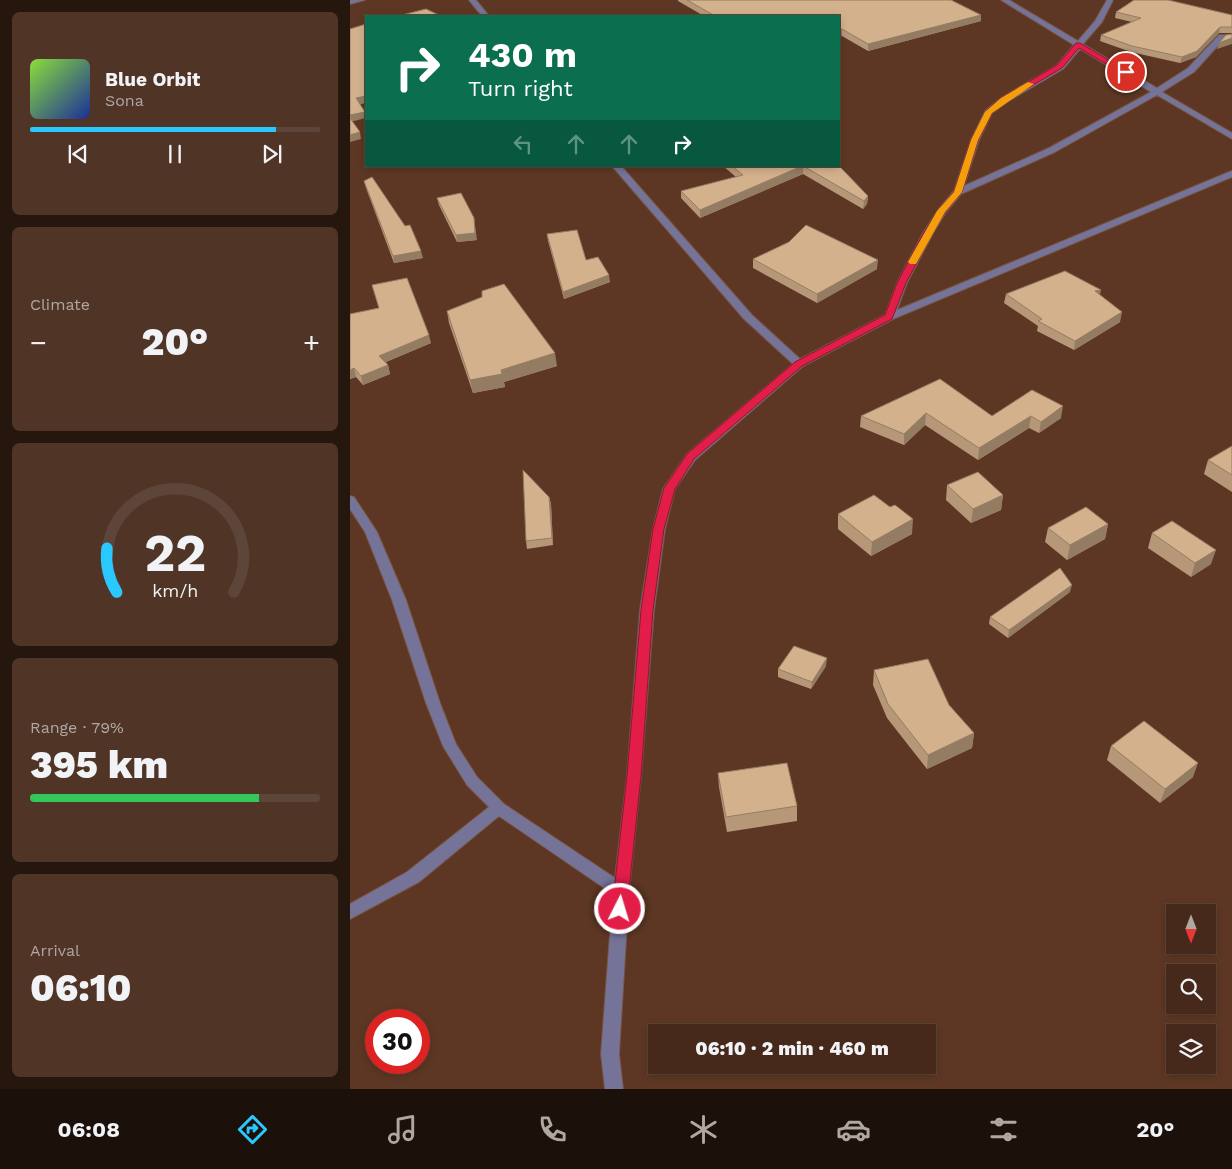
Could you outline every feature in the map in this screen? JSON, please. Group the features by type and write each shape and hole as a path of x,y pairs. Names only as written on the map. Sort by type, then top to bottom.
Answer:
{"street":[{"path":"350,2 362,0"},
{"path":"472,0 485,15"},
{"path":"1004,0 1232,137"},
{"path":"889,317 902,283 928,234 942,211 958,192 974,140 989,112 1004,100 1060,67 1098,22 1110,0"},
{"path":"958,192 1066,143 1191,70 1222,37 1232,37"},
{"path":"617,167 748,317 799,364"},
{"path":"614,1089 610,1054 621,891 634,776 647,610 659,529 669,488 691,457 799,364 889,317 1232,174"},
{"path":"350,500 371,532 396,592 433,703 450,746 472,781 499,808 621,891"},
{"path":"350,912 413,877 499,808"}],"building":[{"path":"687,0 951,0 981,15 868,44 842,29 840,30 840,15 713,15"},
{"path":"1134,0 1168,0 1232,15 1232,27 1220,27 1197,51 1182,57 1132,46 1101,35 1141,18 1116,12"},
{"path":"426,9 439,15 402,15"},
{"path":"365,24 365,96 356,98 365,112 350,115 350,29"},
{"path":"1232,34 1232,38 1219,43 1226,35"},
{"path":"350,118 360,132 350,135"},
{"path":"733,167 800,167 700,210 681,191 743,175"},
{"path":"805,167 840,167 868,196 864,201"},
{"path":"372,177 405,226 410,225 421,251 393,256 364,181"},
{"path":"461,193 474,218 475,233 456,235 437,198"},
{"path":"806,225 878,260 817,294 753,259 789,242"},
{"path":"577,230 586,260 598,257 609,275 563,292 547,234"},
{"path":"1065,271 1101,290 1095,291 1122,312 1075,341 1038,321 1042,319 1006,294"},
{"path":"407,278 429,335 379,356 388,365 361,376 354,368 350,370 350,314 379,308 372,285"},
{"path":"504,284 555,353 501,370 502,374 470,380 447,311 482,297 482,291"},
{"path":"940,379 992,416 1032,390 1063,406 1041,422 1031,416 979,448 926,413 904,434 861,416"},
{"path":"1232,446 1232,475 1208,460"},
{"path":"523,470 549,497 552,538 526,541"},
{"path":"978,472 1003,495 973,509 947,485"},
{"path":"874,495 890,507 895,505 913,519 872,542 838,514"},
{"path":"1086,507 1108,524 1070,545 1048,528"},
{"path":"1172,521 1216,550 1195,563 1152,533"},
{"path":"1060,568 1072,585 1009,630 990,617"},
{"path":"794,646 827,658 812,682 778,669"},
{"path":"928,659 949,705 974,733 928,755 888,704 874,670"},
{"path":"1144,721 1198,763 1165,789 1111,746"},
{"path":"787,763 797,806 726,817 718,773"}],"slow traffic":[{"path":"913,262 942,211 958,192 974,140 989,112 1004,100 1031,84"}],"route":[{"path":"620,909 634,776 647,610 659,529 669,488 691,457 799,364 889,317 902,283 928,234 942,211 958,192 974,140 989,112 1004,100 1060,67 1072,55 1078,45 1126,72"}]}
